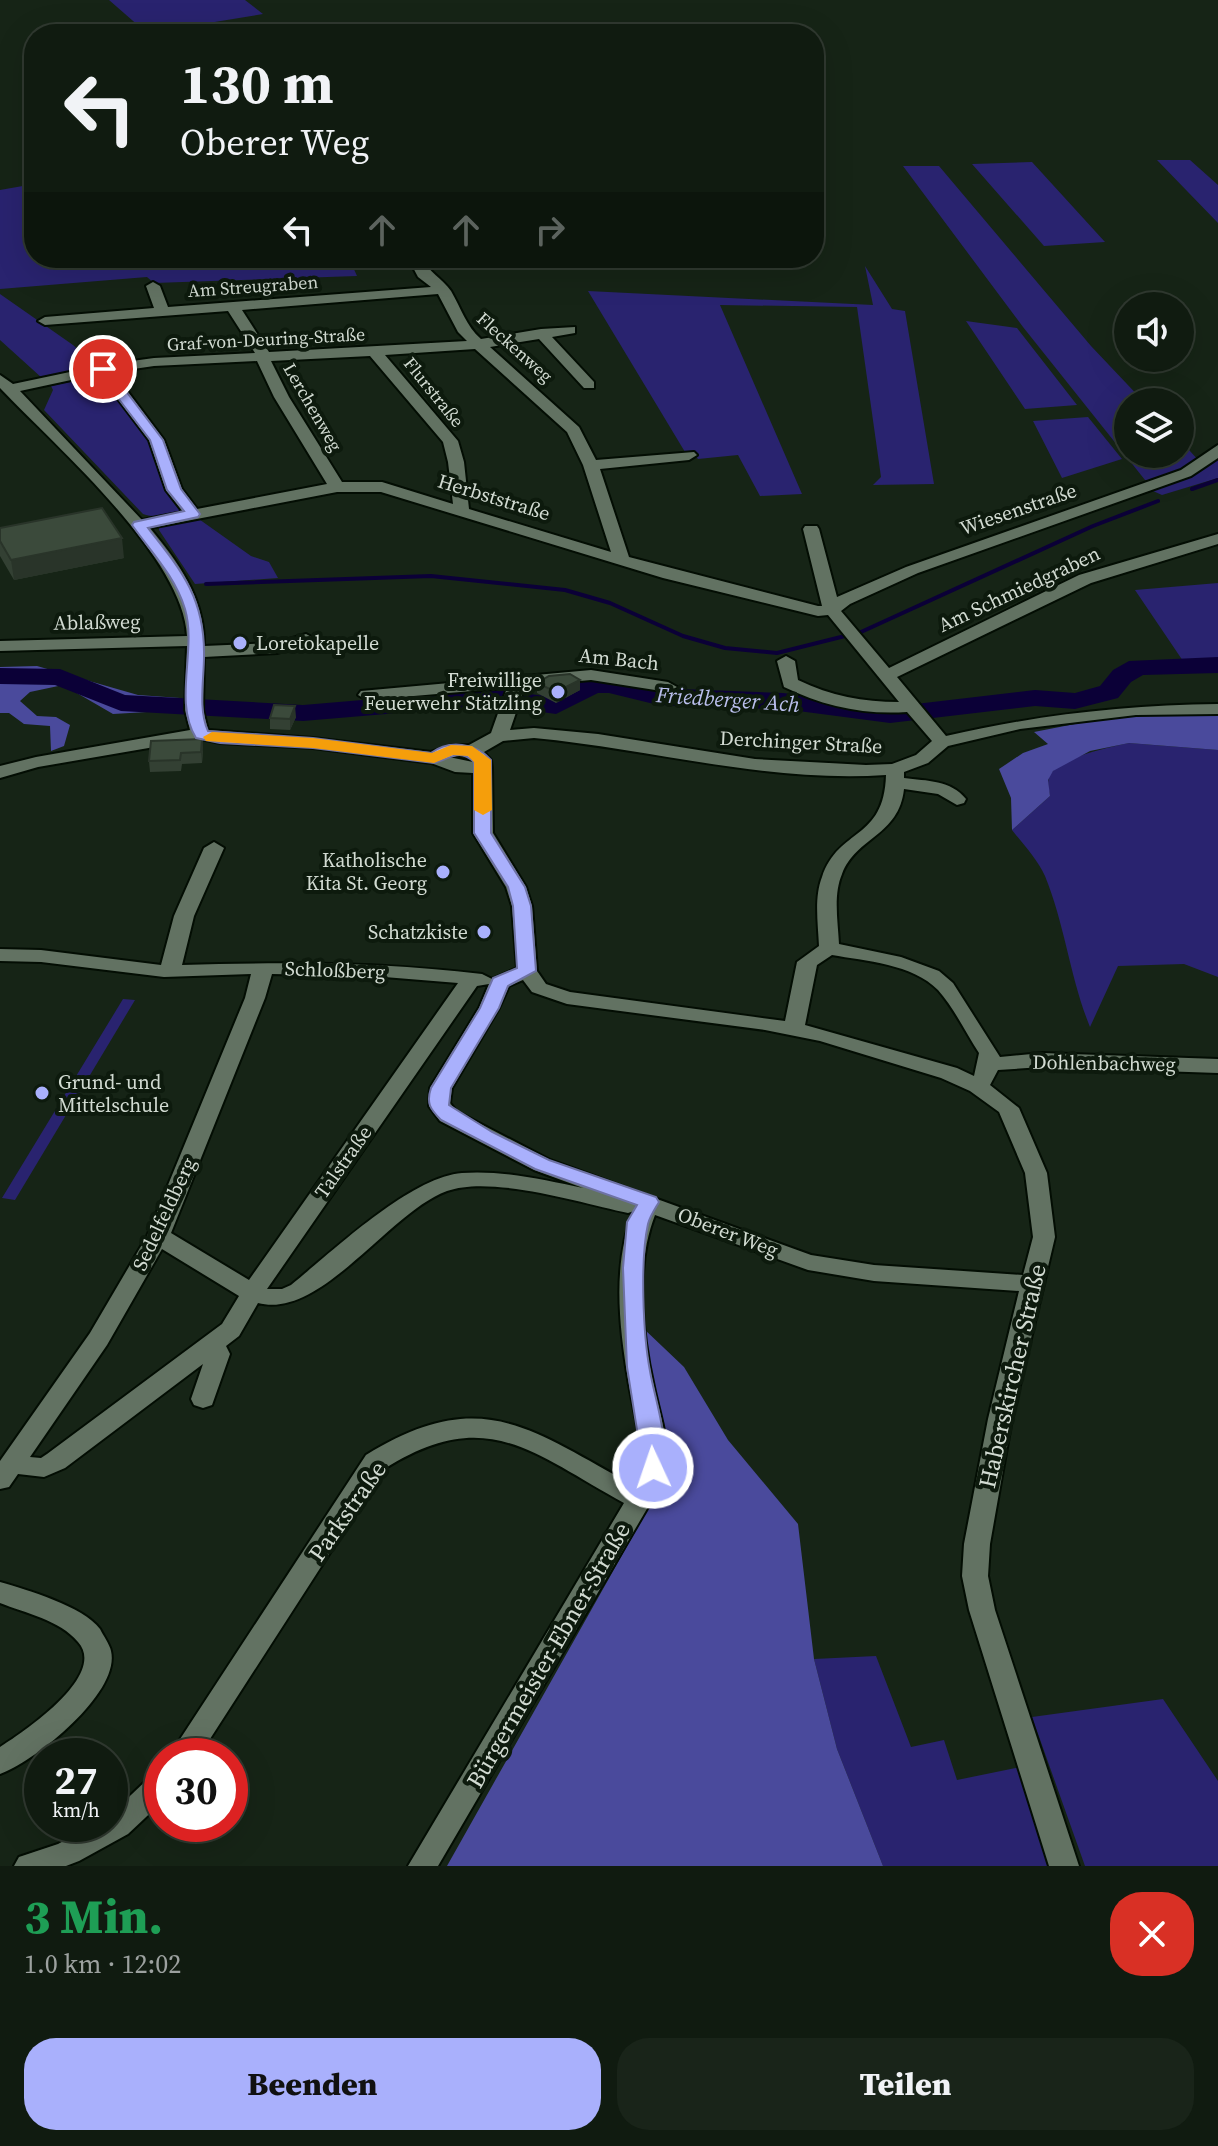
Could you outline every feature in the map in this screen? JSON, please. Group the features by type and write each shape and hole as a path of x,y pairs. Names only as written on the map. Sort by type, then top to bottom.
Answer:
{"street":[{"name":"Fleckenweg","path":"420,268 443,290 458,323 563,417 578,437 591,465 621,559"},
{"name":"Am Streugraben","path":"153,286 162,310"},
{"name":"Am Streugraben","path":"45,321 443,290"},
{"name":"Lerchenweg","path":"232,306 262,351 261,358 337,487"},
{"name":"Graf-von-Deuring-Straße","path":"5,384 154,362 374,351 477,343 570,330"},
{"path":"541,333 589,385"},
{"name":"Flurstraße","path":"374,351 450,441 456,462 461,509"},
{"path":"103,369 156,440 174,490 193,514"},
{"path":"5,384 139,525 179,576 193,611 195,705 197,729 201,734"},
{"name":"Wiesenstraße","path":"832,610 844,600 912,570 1186,473 1202,465 1218,450"},
{"path":"591,465 689,455"},
{"name":"Herbststraße","path":"139,525 337,487 382,487 669,575 818,611 832,610"},
{"path":"811,529 832,610 942,742"},
{"name":"Am Schmiedgraben","path":"888,675 1085,579 1218,539"},
{"name":"Ablaßweg","path":"0,646 277,648 306,639"},
{"path":"786,661 790,683 826,700 857,707 917,711"},
{"name":"Am Bach","path":"367,695 467,684 513,695 591,675 668,687"},
{"path":"499,736 505,727 513,695"},
{"name":"Derchinger Straße","path":"478,760 499,736 534,733 598,739 755,765 896,775 942,742 1020,724 1136,710 1218,709"},
{"path":"0,772 36,762 201,734 220,738 313,743 434,758 455,766 478,760 483,833 516,887 522,906 533,979"},
{"path":"829,948 832,875 841,860 885,821 892,809 896,775 943,789 957,799"},
{"path":"170,971 184,916 214,848"},
{"path":"794,1029 807,962 829,948 894,961 932,975 946,987 973,1026 990,1053 987,1075 978,1086"},
{"name":"Schloßberg","path":"0,955 61,957 94,965 170,971 263,968 378,971 500,982 533,979"},
{"name":"Sedelfeldberg","path":"7,1472 99,1339 158,1236 255,998 263,968"},
{"name":"Talstraße","path":"7,1472 44,1468 56,1461 231,1330 252,1293 471,979"},
{"name":"Haberskircher Straße","path":"533,979 567,998 794,1029 905,1059 978,1086 1008,1108 1036,1173 1044,1237 988,1479 975,1576 982,1610 1064,1866"},
{"name":"Oberer Weg","path":"500,982 489,1008 437,1099 439,1107 448,1116 485,1137 542,1165 808,1262 837,1269 1034,1284"},
{"name":"Dohlenbachweg","path":"990,1064 1042,1060 1218,1066"},
{"path":"158,1236 252,1293 268,1299 285,1298 437,1186 461,1180 518,1182 625,1206 649,1202"},
{"name":"Bürgermeister-Ebner-Straße","path":"423,1866 639,1500 653,1468 651,1433 638,1367 633,1268 638,1222 649,1202"},
{"path":"203,1399 218,1354 213,1344"},
{"name":"Parkstraße","path":"196,1738 375,1462 399,1445 430,1434 461,1430 486,1428 514,1433 639,1500"},
{"path":"0,1592 80,1627 97,1648 97,1662 91,1679 77,1701 48,1730 0,1762"},
{"path":"29,1866 100,1839 135,1814 144,1804"}],"shaded area":[{"path":"109,0 245,0 263,14 202,24 137,24"},
{"path":"1157,160 1190,160 1218,185 1218,223"},
{"path":"1032,162 1105,242 1044,246 972,164"},
{"path":"903,166 939,166 1091,346 1131,388 1114,388 1114,441 1023,327"},
{"path":"24,186 24,268 353,268 357,276 154,283 147,277 0,289 0,190"},
{"path":"865,266 892,309 905,311 934,484 873,485 881,477 857,307 720,305 802,494 760,496 738,455 698,459 692,452 685,452 588,291 873,305"},
{"path":"0,294 73,345 98,367 42,378 0,340"},
{"path":"966,321 1017,328 1077,405 1025,409"},
{"path":"103,377 155,447 182,508 178,511 164,516 143,514 44,410 53,390 51,386"},
{"path":"1088,417 1114,449 1114,462 1062,478 1033,421"},
{"path":"1218,454 1218,478 1162,495 1153,491 1204,468"},
{"path":"1135,468 1189,468 1149,481"},
{"path":"196,517 251,556 269,562 278,578 195,584 159,526"},
{"path":"1218,583 1218,659 1183,661 1135,590"},
{"path":"37,666 138,695 180,698 181,710 113,714 63,685 30,692 20,701 37,716 56,717 70,725 64,746 51,751 50,726 24,724 9,713 0,713 0,667"},
{"path":"1126,714 1218,714 1218,750 1129,743 1090,751 1053,771 1048,780 1050,796 1012,830 1011,798 999,769 1023,753 1048,744 1034,732"},
{"path":"1129,743 1218,750 1218,977 1184,964 1118,966 1090,1027 1045,876 1012,830 1050,796 1048,779 1062,764 1084,754"},
{"path":"123,999 135,1000 15,1200 2,1198"},
{"path":"643,1328 684,1367 728,1440 798,1524 814,1659 837,1749 883,1866 447,1866 670,1470"},
{"path":"876,1656 911,1747 944,1740 957,1780 1020,1767 1053,1866 883,1866 837,1749 814,1659"},
{"path":"1163,1699 1218,1781 1218,1866 1085,1866 1032,1717"}],"building":[{"path":"102,508 122,538 11,560 0,541 0,528"},
{"path":"570,674 580,680 556,692 537,683 549,676"},
{"path":"274,705 295,706 290,719 270,718"},
{"path":"202,739 201,752 181,753 180,760 149,761 151,741"}],"waterway":[{"path":"1192,489 1218,480"},
{"path":"206,584 431,576 565,590 610,603 683,636 725,648 777,653 861,632 1093,526 1158,501"},
{"name":"Friedberger Ach","path":"0,676 60,677 121,703 303,713 493,697 556,706 593,685 609,685 654,696 695,700 783,701 890,715 1035,698 1075,701 1109,692 1122,676 1138,667 1218,665"}],"slow traffic":[{"path":"212,737 313,743 434,758 451,750 472,751 482,760 483,810"}],"place":[{"name":"Loretokapelle","path":"240,643"},
{"name":"Freiwillige Feuerwehr Stätzling","path":"558,692"},
{"name":"Katholische Kita St. Georg","path":"443,872"},
{"name":"Schatzkiste","path":"484,932"},
{"name":"Grund- und Mittelschule","path":"42,1093"}],"route":[{"path":"103,369 156,440 174,490 193,514 139,525 179,576 193,611 196,652 194,719 201,734 220,738 313,743 434,758 442,752 461,749 472,751 482,760 483,833 516,887 525,918 527,971 500,982 489,1008 437,1099 439,1107 448,1116 542,1165 649,1202 638,1222 633,1268 638,1367 651,1433 653,1468"}]}
